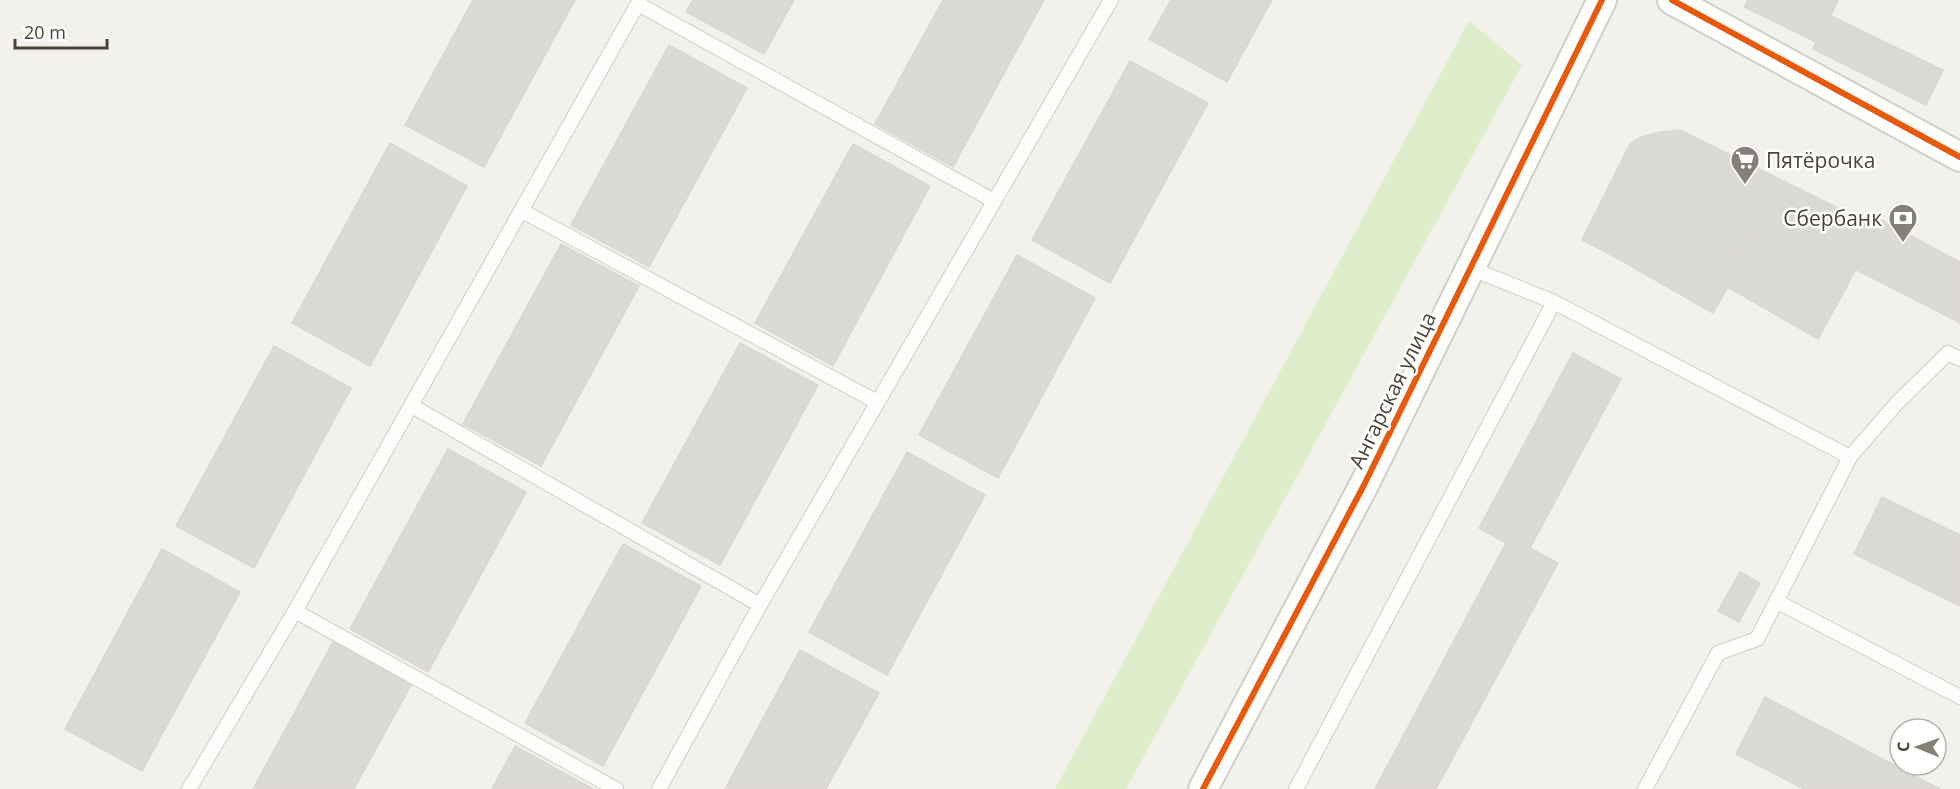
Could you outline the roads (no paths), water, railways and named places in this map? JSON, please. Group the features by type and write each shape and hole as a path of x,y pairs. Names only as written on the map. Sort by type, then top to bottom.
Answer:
{"street":[{"name":"Ангарская улица","path":"1203,789 1364,485 1602,0"},
{"path":"1672,0 1960,157"}],"lane":[{"path":"659,789 760,605 1108,1"},
{"path":"189,789 295,611 639,2 994,201"},
{"path":"522,211 878,402"},
{"path":"1470,268 1554,302 1850,457"},
{"path":"1296,789 1554,302"},
{"path":"1645,789 1718,653 1756,639 1850,457 1897,403 1948,353 1960,359"},
{"path":"412,406 760,605"},
{"path":"1776,601 1960,697"},
{"path":"295,611 616,789"}],"place":[{"name":"Пятёрочка","path":"1745,186"},
{"name":"Сбербанк","path":"1903,244"}]}
